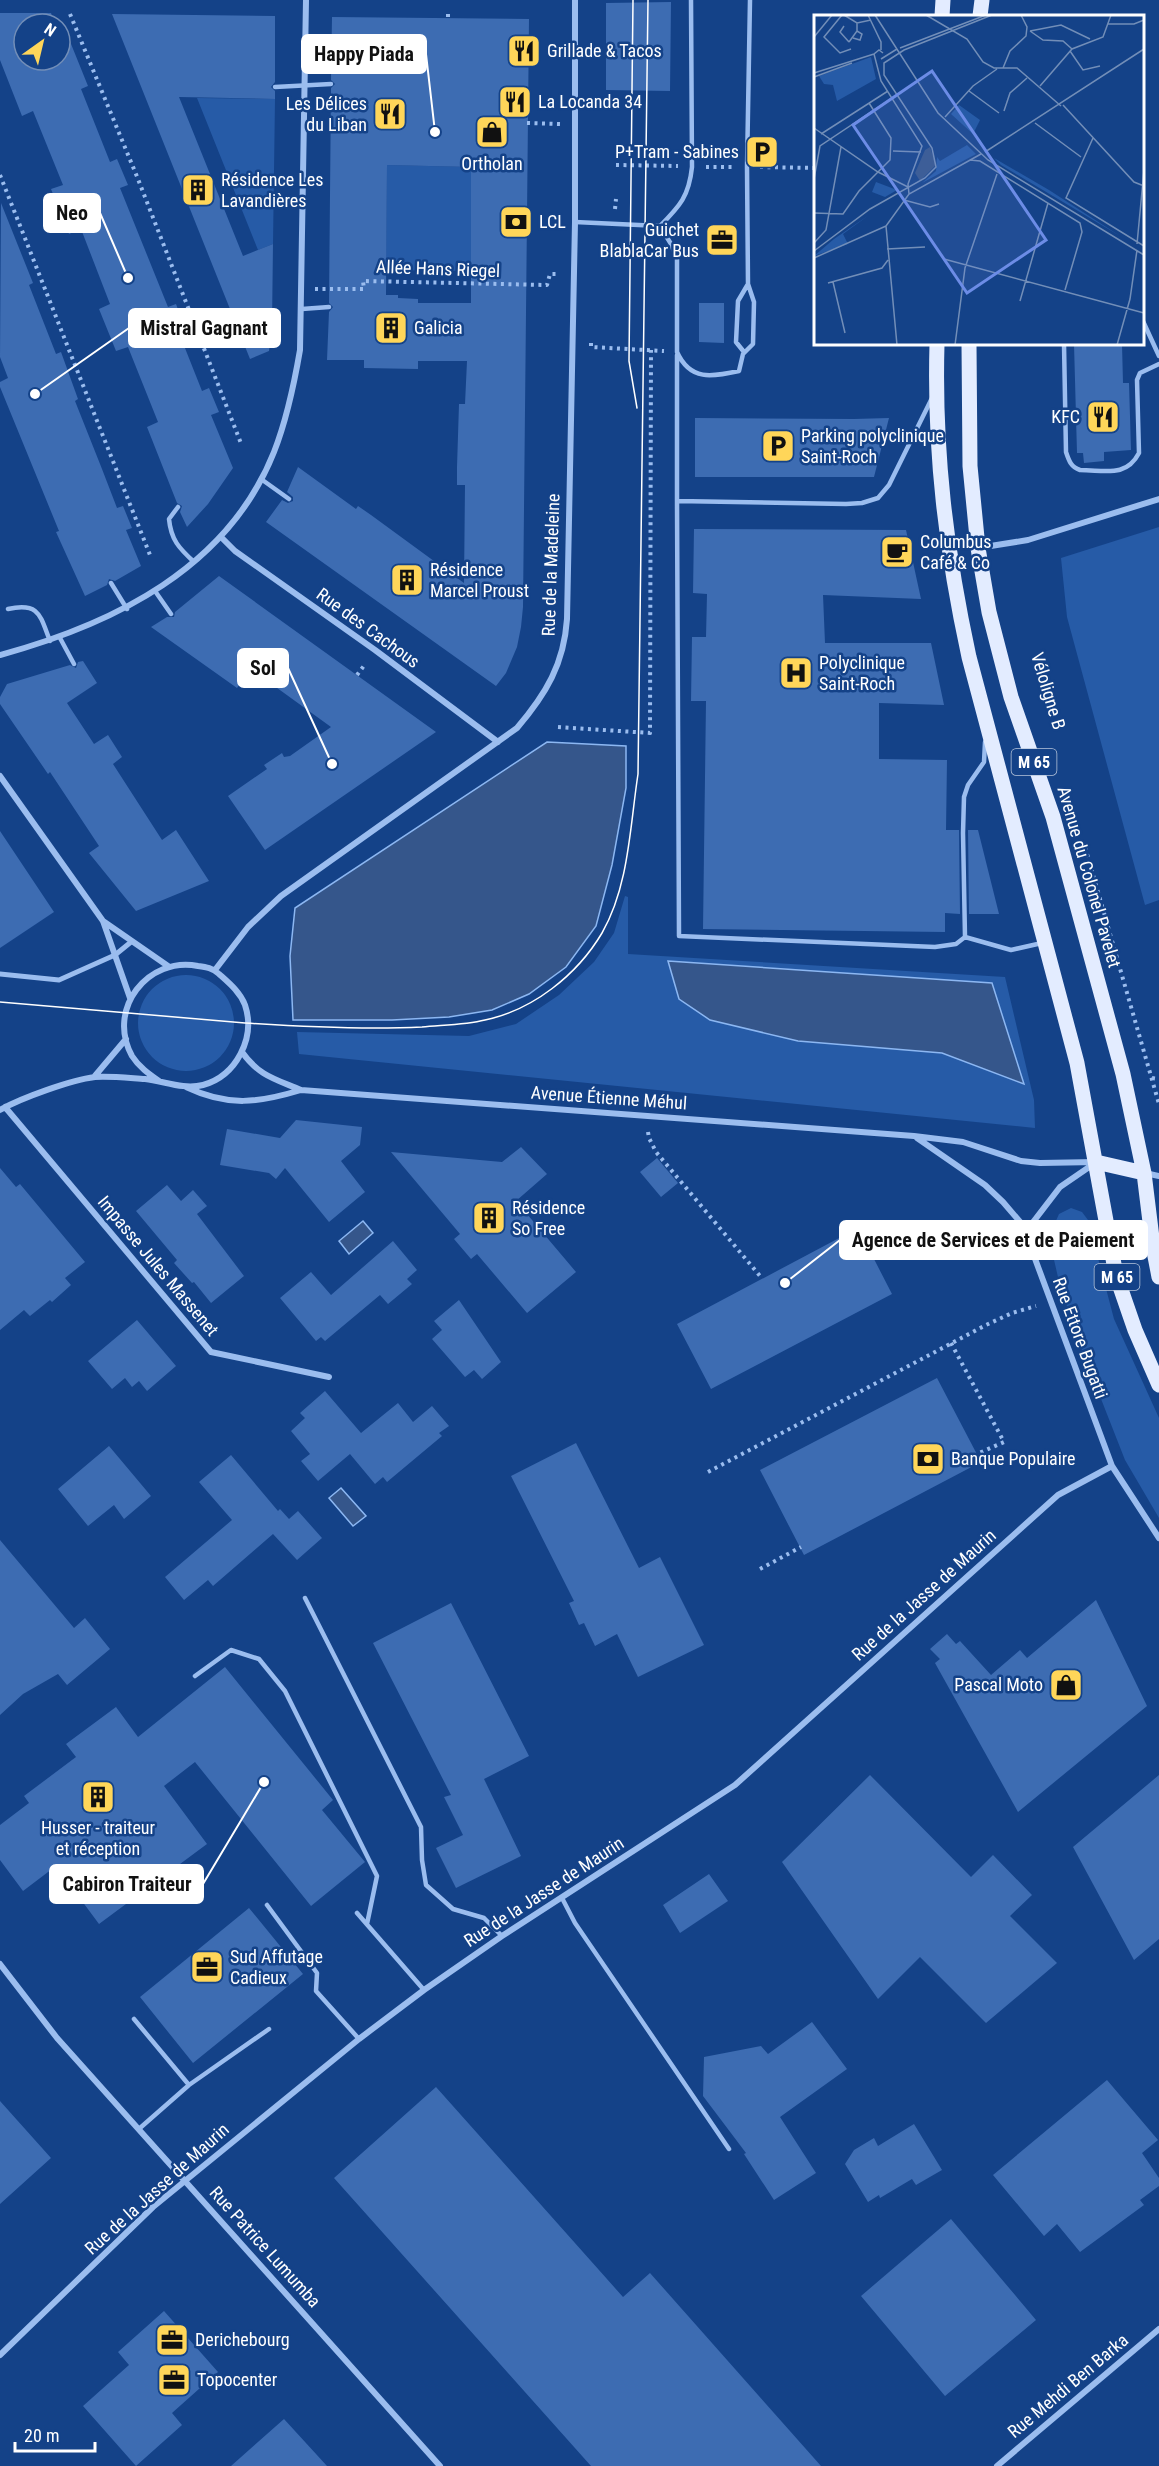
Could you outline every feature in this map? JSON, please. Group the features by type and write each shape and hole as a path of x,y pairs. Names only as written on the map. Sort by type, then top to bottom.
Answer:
{"main road":[{"path":"942,15 943,0"},
{"path":"980,15 982,0"},
{"name":"M 65","path":"937,345 938,461 947,538 969,657 1077,1063 1116,1275 1135,1330 1159,1385"},
{"name":"Avenue du Colonel Pavelet","path":"969,345 970,466 978,548 989,612 1008,687 1056,829 1152,1175 1152,1246 1159,1277"},
{"path":"1096,1162 1152,1175"}],"street":[{"path":"0,655 60,638 127,609 155,591 194,562 221,537 261,479 274,452 293,394 300,350 303,288 301,250 306,0"},
{"name":"Rue de la Madeleine","path":"215,970 248,927 281,896 517,728 538,703 553,678 562,653 566,630 575,222 574,0"},
{"path":"978,548 1028,540 1159,499"},
{"name":"Rue des Cachous","path":"221,537 235,551 375,650 498,742"},
{"path":"0,776 103,921 130,998"},
{"path":"103,921 168,966"},
{"path":"0,974 59,980 115,955 131,942"},
{"path":"130,998 139,985 168,966 187,963 215,970"},
{"name":"Avenue Étienne Méhul","path":"185,1087 203,1085 219,1078 233,1066 242,1052 248,1023 244,1005 236,989 215,970"},
{"name":"Avenue Étienne Méhul","path":"130,998 125,1013 126,1039 132,1056 144,1070 159,1081"},
{"path":"94,1077 126,1039"},
{"name":"Avenue Étienne Méhul","path":"242,1052 251,1064 268,1078 301,1090 914,1136 963,1142 1021,1161 1040,1164 1096,1162"},
{"name":"Avenue Étienne Méhul","path":"3,1109 94,1077 159,1081 185,1087 206,1097 231,1101 259,1101 301,1090"},
{"name":"Impasse Jules Massenet","path":"3,1109 211,1352 329,1377"},
{"path":"914,1136 985,1185 1027,1230 1060,1187 1096,1162"},
{"name":"Rue Ettore Bugatti","path":"1027,1230 1112,1466 1159,1538"},
{"name":"Rue de la Jasse de Maurin","path":"0,2355 153,2207 359,2039 502,1936 735,1785 1058,1495 1112,1466"},
{"name":"Rue Patrice Lumumba","path":"0,1964 57,2038 140,2128 440,2466"},
{"name":"Rue Mehdi Ben Barka","path":"997,2466 1159,2329"}],"lane":[{"path":"660,226 684,199 690,186 692,166 691,0"},
{"path":"677,352 682,363 694,374 717,376 739,371 744,352 753,344 754,302 748,284 747,167 750,0"},
{"path":"275,87 332,84"},
{"path":"575,222 660,226"},
{"path":"660,226 677,259 676,501 680,936 935,947 956,944 965,937"},
{"path":"744,352 736,342 738,301 748,284"},
{"path":"302,309 329,307"},
{"path":"1144,321 1159,356"},
{"path":"1064,345 1066,452 1069,462 1074,468 1080,470 1123,471 1135,461 1139,453 1137,380 1140,373 1159,364"},
{"path":"676,501 846,504 862,503 878,498 890,485 907,444 936,390"},
{"path":"261,479 289,499"},
{"path":"178,507 169,519 170,531 176,544 194,562"},
{"path":"111,583 127,609"},
{"path":"155,591 171,614"},
{"path":"8,609 24,606 34,609 40,615 50,641"},
{"path":"60,638 74,664"},
{"path":"965,937 964,796 968,785 984,762 986,752 984,713"},
{"path":"965,937 1011,950 1045,942"},
{"path":"304,1598 421,1827 422,1860 426,1885 453,1909 484,1918 502,1936"},
{"path":"195,1676 231,1650 259,1659 285,1691 378,1876 367,1924"},
{"path":"562,1898 575,1923 729,2149"},
{"path":"267,1905 317,1973 315,1991 359,2039"},
{"path":"357,1913 424,1990"},
{"path":"134,2019 189,2085"},
{"path":"140,2128 189,2085 269,2029"}],"path":[{"path":"72,19 138,178 242,446"},
{"path":"527,123 575,124"},
{"path":"616,165 814,168"},
{"path":"0,175 150,555"},
{"name":"Allée Hans Riegel","path":"303,288 364,289 363,280 547,285 550,274 573,274"},
{"path":"591,347 677,352"},
{"path":"558,727 650,733 651,350"},
{"path":"1083,841 1159,1104"},
{"path":"1152,1078 1159,1079"},
{"path":"648,1116 649,1138 656,1152 760,1276"},
{"path":"708,1472 951,1343 1012,1313 1051,1301"},
{"path":"951,1343 1004,1442 977,1454"},
{"path":"760,1569 801,1547"}],"shaded area":[{"path":"197,98 275,99 273,244 258,250"},
{"path":"387,165 471,167 471,271 386,270"},
{"path":"1159,527 1159,900 1145,905 1067,617 1061,558"},
{"path":"547,742 626,746 626,788 612,865 596,926 566,967 529,994 492,1010 449,1017 392,1020 293,1020 290,956 295,908"},
{"path":"625,896 628,897 628,954 1005,977 1034,1100 1035,1128 299,1054 297,1032 469,1036 516,1024 559,995 594,962 614,933"},
{"path":"668,961 992,983 1024,1084 942,1053 798,1041 710,1020 679,999"},
{"path":"186,975 204,978 220,989 231,1005 234,1023 231,1041 220,1057 204,1068 186,1071 168,1068 152,1057 141,1041 138,1023 141,1005 152,989 168,978"},
{"path":"1071,1208 1082,1212 1088,1220 1114,1319 1159,1418 1159,1518 1125,1460 1083,1353 1060,1286 1052,1251 1055,1223 1059,1214"},
{"path":"363,1221 373,1233 349,1254 339,1241"},
{"path":"341,1488 366,1516 353,1526 329,1498"}],"building":[{"path":"671,2 670,91 606,90 606,3"},
{"path":"0,13 12,13 12,72 72,72 72,46 88,86 81,89 110,162 117,159 128,185 120,188 168,307 176,304 186,331 179,333 202,391 209,388 219,412 211,415 233,468 208,504 187,527 180,512 182,506 177,503 147,427 158,422 128,347 116,351 99,309 110,304 81,229 69,234 51,189 63,185 33,111 22,116 0,60"},
{"name":"Résidence Les Lavandières","path":"112,14 275,16 275,82 271,87 275,91 275,99 179,97 243,256 273,244 272,325 269,351 250,359"},
{"path":"332,17 529,19 523,607 517,647 506,673 496,686 266,522 282,500 288,503 293,501 293,497 287,492 298,467 356,509 358,506 371,515 464,583 465,485 457,485 457,467 459,404 465,404 467,361 418,361 418,369 364,368 364,360 327,360 329,312 333,307 329,303 331,88 335,84 331,80","holes":["387,165 471,167 471,303 418,303 418,299 386,295"]},
{"path":"1,203 33,283 29,285 56,354 61,352 78,399 75,401 117,508 123,506 132,528 126,530 141,566 115,581 109,579 107,585 85,596 56,532 59,531 0,387 0,382 8,378 0,357"},
{"path":"699,303 724,303 724,343 699,342"},
{"name":"KFC","path":"1074,345 1122,345 1123,383 1129,383 1131,450 1104,452 1104,461 1084,463 1083,453 1077,453"},
{"path":"695,418 889,418 874,477 695,477"},
{"path":"694,529 906,530 921,599 823,595 825,643 931,643 944,705 879,703 879,759 947,760 946,830 959,830 960,914 945,913 945,932 703,929 706,701 691,701 692,637 706,637 707,594 693,593"},
{"path":"219,576 436,732 265,850 228,796 267,769 264,765 282,753 284,757 290,756 331,727 251,669 237,688 151,627 167,617 174,617 175,612"},
{"path":"83,661 97,683 67,703 94,744 108,735 122,757 113,764 162,840 176,830 209,881 136,911 89,853 99,846 50,772 48,774 0,704 0,697 7,684 70,665 76,668 78,662"},
{"path":"968,830 978,830 999,914 969,914"},
{"path":"0,831 54,912 0,948"},
{"path":"296,1120 362,1127 360,1145 341,1161 365,1192 329,1222 285,1168 276,1179 269,1173 220,1165 227,1129 280,1138"},
{"name":"Résidence So Free","path":"521,1147 547,1174 516,1201 576,1272 527,1313 477,1254 471,1259 454,1239 460,1234 391,1152 502,1162"},
{"path":"657,1158 678,1183 661,1197 640,1172"},
{"path":"0,1168 16,1187 20,1184 85,1262 65,1278 71,1285 52,1302 50,1300 30,1316 24,1310 0,1330"},
{"path":"167,1185 181,1201 193,1190 207,1206 197,1214 244,1276 211,1303 174,1263 177,1260 136,1211"},
{"path":"858,1228 892,1294 711,1389 677,1324"},
{"path":"393,1241 417,1270 407,1279 412,1284 388,1304 380,1295 325,1341 321,1337 316,1341 280,1298 311,1272 331,1295"},
{"path":"459,1300 501,1362 482,1379 474,1370 465,1377 432,1339 442,1330 434,1321"},
{"path":"137,1320 176,1366 147,1391 139,1381 132,1387 125,1378 112,1389 88,1361"},
{"path":"937,1378 981,1462 804,1555 760,1470"},
{"path":"325,1391 361,1433 398,1403 413,1422 432,1406 449,1426 439,1433 442,1436 387,1482 383,1477 375,1484 350,1454 318,1481 301,1461 310,1454 291,1431 305,1418 300,1413"},
{"path":"576,1443 639,1568 660,1557 704,1645 638,1677 617,1634 595,1646 584,1623 579,1625 569,1603 574,1601 511,1476"},
{"path":"109,1446 151,1496 124,1519 114,1505 88,1526 58,1489"},
{"path":"231,1455 278,1511 280,1509 289,1519 298,1511 322,1538 297,1560 273,1534 213,1586 208,1580 184,1600 165,1577 232,1520 199,1482"},
{"path":"0,1540 74,1628 85,1618 110,1649 67,1685 58,1674 23,1694 0,1715"},
{"name":"Pascal Moto","path":"1096,1600 1147,1706 1018,1812 935,1663 940,1659 930,1649 947,1634 956,1644 960,1641 991,1675 1020,1650 1027,1658"},
{"path":"451,1603 529,1756 484,1779 521,1856 456,1888 436,1848 463,1835 444,1797 451,1795 373,1643"},
{"path":"225,1667 333,1800 322,1810 365,1862 311,1906 195,1762 164,1786 207,1844 99,1924 56,1866 23,1891 0,1860 0,1825 29,1803 24,1796 76,1757 66,1744 116,1707 138,1737"},
{"path":"870,1775 971,1877 993,1855 1032,1895 1010,1916 1057,1963 986,2023 920,1957 878,1999 782,1862"},
{"path":"1159,1775 1159,1939 1134,1960 1073,1847"},
{"path":"709,1874 728,1901 680,1933 663,1905"},
{"name":"Sud Affutage Cadieux","path":"249,1908 303,1974 193,2063 140,1997"},
{"path":"812,2022 847,2069 780,2117 816,2173 774,2200 744,2154 746,2153 703,2096 704,2057 761,2046 768,2054"},
{"path":"1107,2080 1158,2140 1142,2153 1159,2178 1159,2186 1140,2200 1144,2205 1080,2252 1057,2224 1044,2236 993,2175"},
{"path":"436,2087 623,2297 650,2273 821,2466 591,2466 334,2178"},
{"path":"0,2101 51,2158 0,2204"},
{"path":"914,2124 942,2170 916,2185 912,2179 880,2198 879,2195 868,2202 845,2164 854,2150 874,2138 878,2146"},
{"path":"951,2219 1036,2320 945,2396 861,2296"},
{"path":"164,2311 218,2372 172,2413 182,2425 136,2466 83,2406 129,2365 118,2352"},
{"path":"284,2419 327,2466 231,2466"}],"tram line":[{"path":"633,0 629,361 637,408"},
{"path":"0,1002 311,1027 400,1028 462,1024 503,1015 537,999 580,963 602,933 611,915 623,876 638,774 648,0"}],"place":[{"name":"Grillade & Tacos","path":"524,51"},
{"name":"La Locanda 34","path":"515,102"},
{"name":"Les Délices du Liban","path":"390,114"},
{"name":"Happy Piada","path":"435,132"},
{"name":"Ortholan","path":"492,132"},
{"name":"P+Tram - Sabines","path":"762,152"},
{"name":"Résidence Les Lavandières","path":"198,190"},
{"name":"LCL","path":"516,222"},
{"name":"Guichet BlablaCar Bus","path":"722,240"},
{"name":"Neo","path":"128,278"},
{"name":"Galicia","path":"391,328"},
{"name":"Mistral Gagnant","path":"35,394"},
{"name":"KFC","path":"1103,417"},
{"name":"Parking polyclinique Saint-Roch","path":"778,446"},
{"name":"Columbus Café & Co","path":"897,552"},
{"name":"Résidence Marcel Proust","path":"407,580"},
{"name":"Polyclinique Saint-Roch","path":"796,673"},
{"name":"Sol","path":"332,764"},
{"name":"Résidence So Free","path":"489,1218"},
{"name":"Agence de Services et de Paiement","path":"785,1283"},
{"name":"Banque Populaire","path":"928,1459"},
{"name":"Pascal Moto","path":"1066,1685"},
{"name":"Cabiron Traiteur","path":"264,1782"},
{"name":"Husser - traiteur et réception","path":"98,1797"},
{"name":"Sud Affutage Cadieux","path":"207,1967"},
{"name":"Derichebourg","path":"172,2340"},
{"name":"Topocenter","path":"174,2380"}]}
